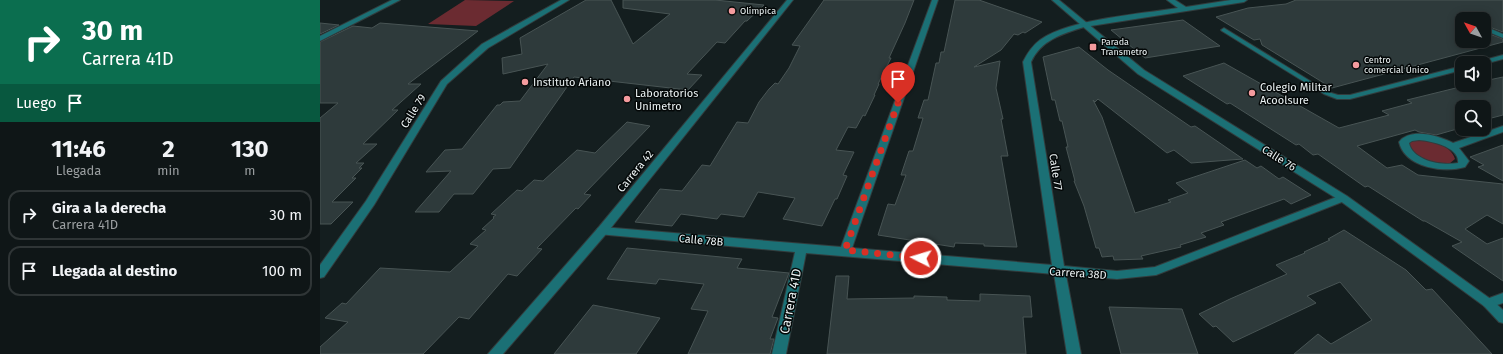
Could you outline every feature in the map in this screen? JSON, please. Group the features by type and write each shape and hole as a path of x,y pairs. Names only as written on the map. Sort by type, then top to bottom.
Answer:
{"street":[{"path":"320,39 396,0"},
{"name":"Calle 79","path":"320,274 370,203 444,83 485,46 566,0"},
{"name":"Carrera 42","path":"495,354 602,230 790,0"},
{"path":"845,250 935,0"},
{"name":"Calle 76","path":"1055,0 1141,72 1343,198 1488,303 1503,318"},
{"path":"1170,0 1184,9"},
{"name":"Calle 77","path":"1074,354 1059,271 1027,62 1034,49 1047,38 1062,31 1083,25 1244,0"},
{"path":"1452,147 1458,152 1464,161 1462,165 1448,168 1429,164 1420,160 1406,150 1404,145 1406,140 1419,137 1432,139 1452,147 1503,129"},
{"name":"Carrera 38D","path":"800,249 845,250 1059,271 1117,275 1156,271 1343,198"},
{"name":"Calle 78B","path":"602,230 800,249"},
{"name":"Carrera 41D","path":"780,354 800,249"},
{"path":"1488,303 1503,298"}],"lane":[{"path":"1224,30 1326,93 1337,97 1350,97 1455,70"},
{"path":"1491,31 1503,36"},
{"path":"1491,60 1503,57"}],"shaded area":[{"path":"465,0 514,1 476,26 428,24"},
{"path":"1416,140 1433,142 1444,146 1453,154 1455,159 1449,164 1427,161 1413,154 1408,143"}],"building":[{"path":"586,0 611,0 633,44 670,14 623,8 623,0 715,0 764,5 747,21 745,21 725,43 717,42 687,74 702,75 688,90 574,77 510,168 493,169 473,194 454,194 439,212 415,212 451,171 426,172 445,150 462,149 497,105 500,105 503,102 520,101 548,64 503,74 502,58 522,54 520,38"},
{"path":"824,0 914,0 889,58 891,58 878,84 875,95 865,116 863,115 856,128 848,127 836,150 854,152 843,175 847,176 837,199 835,199 822,226 783,219 795,198 758,192 744,217 721,214 717,219 681,214 672,226 635,222 660,189 682,191 702,165 710,166 737,122 748,123 759,102 775,83 778,84 789,68 800,46 792,45"},
{"path":"955,0 979,0 1042,22 1025,33 1023,32 1018,35 1014,34 1001,50 974,67 1000,61 996,88 1003,119 1001,119 1008,156 1001,156 1017,247 955,243 954,247 878,235 888,204 895,205 906,175 901,175 909,151 913,151 923,118 918,118 924,100 928,100 936,63 939,63 941,52 944,52"},
{"name":"Centro comercial Único","path":"1296,0 1503,0 1503,32 1491,28 1491,12 1455,12 1455,48 1481,48 1332,88 1262,45 1260,39 1254,40 1216,17 1248,8 1286,4"},
{"path":"1183,20 1220,46 1145,58 1111,30"},
{"path":"320,23 339,25 320,34"},
{"path":"380,23 478,31 408,84 421,84 392,110 398,110 363,144 377,144 356,163 364,163 359,168 362,168 352,178 356,178 332,202 353,202 331,224 320,224 320,118 338,103 320,103 320,42 353,26 372,28"},
{"name":"Centro comercial Único","path":"1491,35 1503,39 1503,42 1491,45"},
{"path":"1079,47 1108,70 1191,127 1195,126 1243,159 1191,163 1174,150 1167,153 1098,99 1095,102 1093,100 1102,117 1135,213 1171,202 1168,200 1188,193 1176,183 1245,160 1257,168 1261,166 1279,179 1283,177 1311,195 1291,204 1284,199 1221,222 1224,225 1201,233 1206,237 1180,245 1181,247 1141,256 1143,259 1114,260 1113,256 1102,257 1099,248 1096,248 1084,206 1074,181 1062,121 1060,121 1055,100 1052,100 1043,57"},
{"path":"1224,63 1339,128 1389,115 1382,111 1412,103 1407,100 1455,88 1455,92 1491,92 1491,80 1503,77 1503,115 1491,118 1491,100 1455,100 1455,130 1436,135 1415,130 1357,146 1387,168 1402,165 1418,175 1503,184 1503,224 1487,215 1465,229 1487,244 1503,238 1503,281 1452,246 1462,242 1423,221 1368,186 1365,187 1318,154 1313,155 1299,144 1296,145 1230,103 1227,104 1183,76"},
{"path":"627,122 650,126 584,194 591,195 578,209 576,208 537,248 542,249 517,276 508,274 469,319 459,317 423,354 320,354 320,347 348,322 325,318 342,303 346,304 380,268 450,272 478,246 470,244 486,230 482,229 496,215 491,214 517,190 522,191 534,180 543,181 577,150 595,153"},
{"path":"1503,145 1503,181 1478,167 1484,165 1470,157"},
{"path":"1344,230 1406,270 1426,290 1432,289 1492,354 1294,354 1318,334 1331,344 1372,320 1340,282 1307,296 1316,303 1233,342 1216,326 1213,327 1199,314 1287,274 1276,265 1305,253 1304,252 1330,240 1328,239"},
{"path":"627,248 742,259 737,268 789,273 772,317 778,318 770,339 774,339 770,354 688,354 708,311 691,309 704,284 659,279 656,284 607,279"},
{"path":"836,276 849,276 847,299 914,298 914,296 947,297 947,300 980,301 980,294 1030,296 1032,317 1023,317 1026,354 827,354"},
{"path":"593,305 660,318 636,354 554,354"},
{"path":"1109,307 1182,309 1198,354 1121,354"}],"place":[{"name":"Olímpica","path":"732,11"},
{"name":"Parada Transmetro","path":"1093,47"},
{"name":"Centro comercial Único","path":"1356,65"},
{"name":"Instituto Ariano","path":"525,82"},
{"name":"Colegio Militar Acoolsure","path":"1252,93"},
{"name":"Laboratorios Unimetro","path":"627,99"}],"route":[{"path":"898,103 845,250 921,258"}]}
